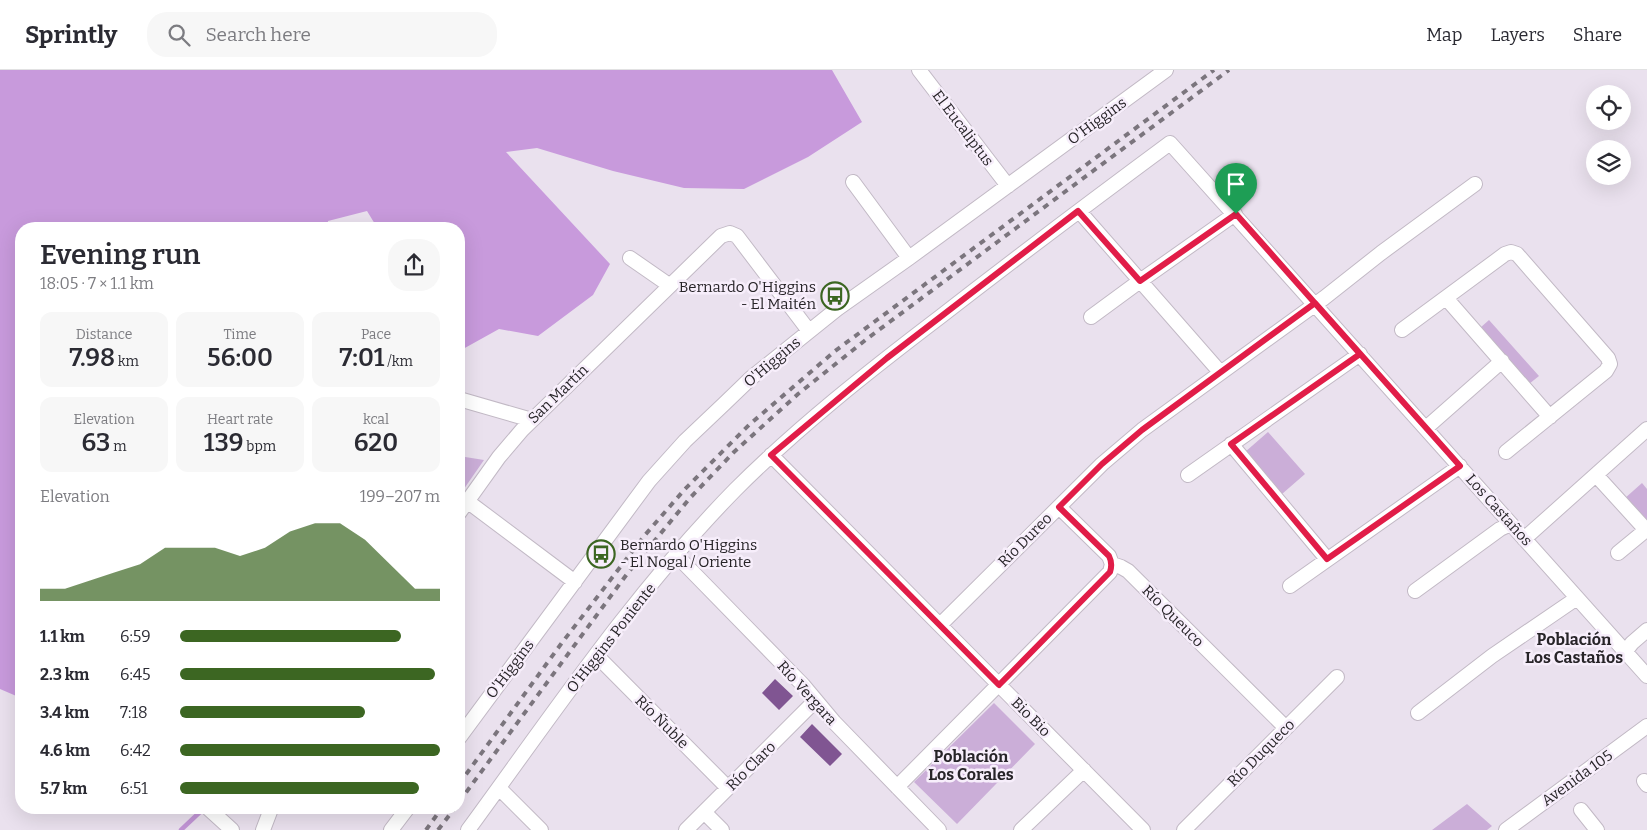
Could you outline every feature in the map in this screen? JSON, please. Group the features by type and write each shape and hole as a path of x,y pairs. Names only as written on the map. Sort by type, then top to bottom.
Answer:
{"street":[{"name":"El Eucaliptus","path":"919,70 1008,186"},
{"name":"O'Higgins","path":"465,730 649,481 673,454 752,378 808,331 1166,70"},
{"name":"O'Higgins Poniente","path":"468,830 596,655 707,520 771,455 887,358 1078,211 1170,143"},
{"name":"Los Castaños","path":"1170,143 1236,214 1647,676"},
{"path":"853,182 909,258"},
{"name":"Río Dureo","path":"940,625 1102,464 1134,437 1220,372 1324,298 1380,253 1475,184"},
{"path":"1078,211 1220,372"},
{"path":"1091,318 1140,281 1236,214"},
{"name":"San Martín","path":"465,504 503,451 532,420 718,237 730,233 739,239 808,331"},
{"path":"1402,330 1505,254 1512,252 1517,254 1608,358 1610,364 1606,371 1506,452"},
{"path":"630,258 669,285"},
{"path":"1446,298 1550,416"},
{"path":"1188,475 1360,354"},
{"path":"1426,428 1502,361"},
{"path":"465,401 532,420"},
{"path":"1524,539 1647,430"},
{"path":"1231,444 1327,559"},
{"name":"Bio Bio","path":"771,455 1143,830"},
{"path":"1290,586 1460,466"},
{"path":"1596,475 1646,530 1618,553"},
{"name":"Río Queuco","path":"1059,507 1109,556 1112,564 1128,571 1286,728"},
{"path":"465,508 575,582"},
{"path":"1415,590 1500,529 1511,524"},
{"name":"Río Vergara","path":"676,556 803,685 815,701 898,787 935,829"},
{"path":"898,787 1110,572 1112,564"},
{"path":"1418,713 1492,656 1577,598"},
{"path":"1626,652 1647,630"},
{"name":"Río Ñuble","path":"596,655 728,788"},
{"name":"Río Duqueco","path":"1184,830 1337,677"},
{"name":"Río Claro","path":"686,830 815,701"},
{"name":"Avenida 105","path":"1506,830 1647,726"},
{"path":"1021,830 1084,770"},
{"path":"499,788 541,830"},
{"path":"1581,810 1597,830"},
{"path":"704,812 722,830"},
{"path":"214,814 232,830"},
{"path":"262,830 269,814"},
{"path":"391,830 403,814"}],"shaded area":[{"path":"0,70 832,70 862,122 808,157 744,189 684,188 613,171 537,148 506,152 610,264 593,295 538,336 499,329 465,348 465,222 374,222 367,211 328,222 15,222 15,695 0,689"},
{"path":"1489,320 1539,376 1529,384 1480,328"},
{"path":"1268,432 1305,474 1282,494 1245,452"},
{"path":"465,457 484,460 465,487"},
{"path":"1642,483 1647,489 1647,523 1624,499"},
{"path":"994,703 1035,744 957,824 914,782"},
{"path":"1467,804 1492,826 1487,830 1432,830"}],"building":[{"path":"775,679 793,696 779,710 762,693"},
{"path":"812,724 842,754 830,766 800,737"}],"waterway":[{"path":"181,830 198,814"}],"railway":[{"path":"465,776 561,644 645,535 685,489 749,425 835,351 1214,70"},
{"path":"465,794 627,574 690,498 734,452 798,394 868,338 1229,70"},
{"path":"426,830 437,814"},
{"path":"438,830 450,814"}],"place":[{"name":"Bernardo O'Higgins - El Maitén","path":"835,296"},
{"name":"Bernardo O'Higgins - El Nogal / Oriente","path":"601,554"}],"district":[{"name":"Población Los Castaños","path":"1574,648"},
{"name":"Población Los Corales","path":"971,765"}],"route":[{"path":"1236,214 1140,281 1078,211 887,358 771,455 999,685 1110,572 1112,564 1109,556 1059,507 1102,464 1142,430 1315,303 1460,466 1327,559 1231,444 1360,354 1315,303 1236,214"}]}
